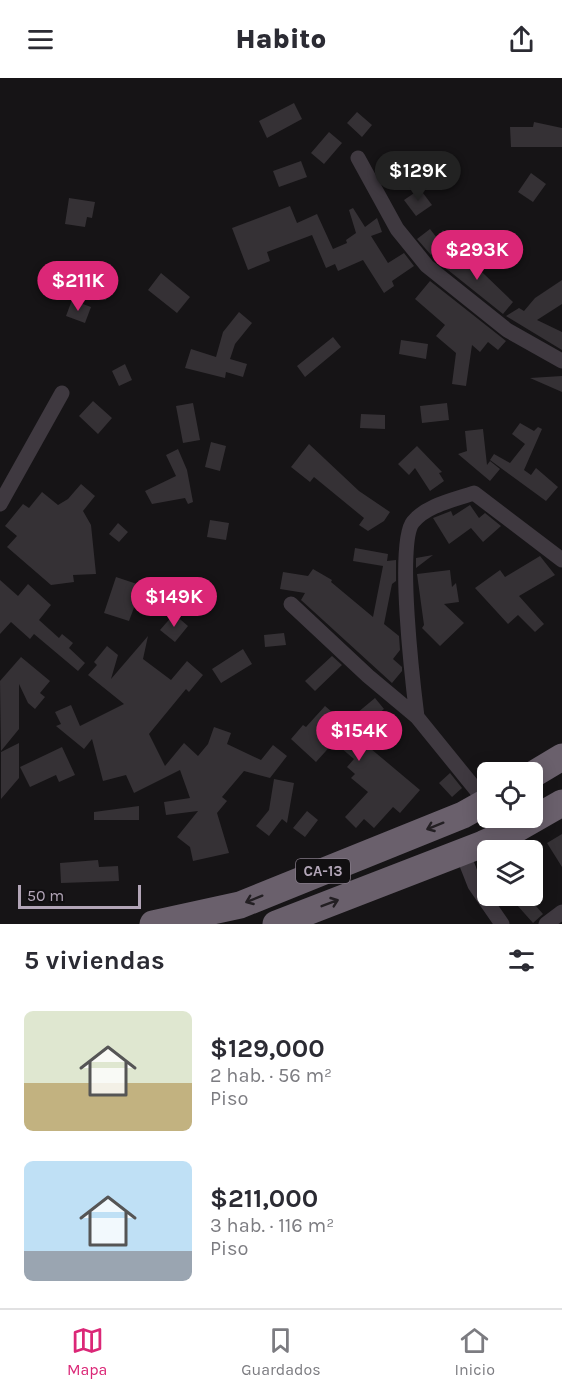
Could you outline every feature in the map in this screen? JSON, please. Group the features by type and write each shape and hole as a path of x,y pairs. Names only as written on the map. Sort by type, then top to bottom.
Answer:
{"highway":[{"path":"543,768 562,757"},
{"name":"CA-13","path":"276,924 513,831 562,803"},
{"name":"CA-13","path":"153,924 240,905 477,807"}],"street":[{"path":"358,158 397,229 427,266 507,330 562,361"},
{"path":"0,504 62,393"},
{"path":"417,717 411,673 406,547 411,524 422,512 474,493 562,560"},
{"path":"291,604 368,676 417,717 477,790"},
{"path":"462,852 474,885 502,924"},
{"path":"546,924 562,912"}],"building":[{"path":"294,103 302,119 267,138 259,121"},
{"path":"357,112 372,125 362,137 347,123"},
{"path":"534,122 562,128 562,147 511,147 510,127 533,127"},
{"path":"329,132 342,143 324,164 311,153"},
{"path":"390,157 402,167 391,181 379,171"},
{"path":"301,161 307,177 279,187 273,171"},
{"path":"531,173 546,184 533,202 518,192"},
{"path":"420,189 432,205 416,216 404,200"},
{"path":"69,198 95,202 92,218 87,217 85,227 65,224"},
{"path":"290,206 297,223 317,214 333,249 347,243 346,240 356,233 349,210 353,208 365,227 377,218 382,232 371,236 388,263 404,253 414,266 392,281 394,286 384,293 363,260 338,271 335,264 326,268 312,235 267,252 270,261 248,270 232,228"},
{"path":"430,229 437,238 443,230 452,241 431,255 417,239"},
{"path":"458,249 513,302 503,314 443,266"},
{"path":"161,273 190,297 177,313 148,290"},
{"path":"562,280 562,304 537,320 562,332 562,350 506,316 519,308 524,311 535,298"},
{"path":"430,281 506,341 498,350 488,342 480,352 472,345 466,386 452,384 456,353 436,336 445,325 415,299"},
{"path":"91,286 106,286 106,300 91,300"},
{"path":"72,300 91,307 85,323 66,316"},
{"path":"239,312 252,323 235,344 230,359 247,364 243,377 226,372 225,378 185,368 191,349 216,357 223,332"},
{"path":"333,337 341,347 305,377 297,366"},
{"path":"401,340 428,344 426,359 399,354"},
{"path":"125,364 132,380 119,386 112,371"},
{"path":"562,376 562,392 530,378"},
{"path":"93,401 112,418 98,434 79,416"},
{"path":"193,403 200,440 183,443 176,406"},
{"path":"447,403 449,420 422,423 420,406"},
{"path":"361,414 385,415 385,429 360,428"},
{"path":"520,423 534,431 538,427 542,429 524,470 531,475 536,468 558,487 546,501 490,460 494,454 510,463 525,444 512,434"},
{"path":"483,429 487,465 490,461 500,469 490,481 458,454 467,451 465,431"},
{"path":"211,442 226,446 220,471 205,467"},
{"path":"309,444 359,491 390,512 384,521 368,531 359,525 364,518 314,477 310,482 291,467"},
{"path":"417,446 442,472 439,473 444,481 430,491 415,468 409,475 398,464"},
{"path":"178,449 187,470 193,502 188,504 185,498 152,504 145,491 176,476 166,455"},
{"path":"81,484 95,496 83,511 91,525 96,574 73,575 74,582 51,585 7,547 17,536 5,526 23,504 29,508 42,492 58,505 68,499"},
{"path":"470,505 479,518 485,513 501,526 483,542 471,528 449,544 433,518 451,511 453,516"},
{"path":"210,520 229,523 226,540 207,537"},
{"path":"118,523 128,532 119,542 109,534"},
{"path":"355,548 388,554 387,561 396,560 396,581 392,584 384,624 399,636 400,650 393,659 402,667 402,671 392,683 301,600 305,593 280,589 283,572 308,576 313,569 332,580 331,582 373,617 383,566 353,561"},
{"path":"433,555 416,568 416,558"},
{"path":"540,556 555,575 519,596 544,624 535,632 518,615 508,624 475,588 500,570 505,577"},
{"path":"450,570 452,587 456,583 459,602 444,604 464,623 440,646 422,628 424,625 417,574"},
{"path":"116,577 137,584 158,601 138,597 129,621 104,613"},
{"path":"0,580 18,596 28,584 51,605 39,620 59,638 62,634 73,643 69,648 85,663 78,671 34,634 30,639 11,622 0,634"},
{"path":"174,614 188,626 175,642 160,630"},
{"path":"284,633 286,645 265,647 264,635"},
{"path":"148,636 143,659 171,680 187,661 203,675 189,692 186,689 149,734 165,766 184,743 198,756 208,744 214,727 231,733 227,744 261,760 273,745 287,756 270,778 244,771 222,797 227,801 217,813 229,853 193,861 190,847 177,837 198,811 166,815 164,802 190,798 180,770 134,793 126,775 103,781 92,739 84,749 56,726 61,724 55,712 71,705 80,726 124,704 88,675 97,665 94,662 107,646 118,655 111,679"},
{"path":"243,649 252,664 221,683 212,669"},
{"path":"332,656 342,665 315,691 305,681"},
{"path":"21,657 50,681 40,693 45,697 35,709 28,703 19,684 19,729 1,751 0,681"},
{"path":"375,698 384,709 362,728 371,735 364,743 420,790 400,813 393,807 374,828 364,819 356,828 345,817 368,792 351,778 355,774 347,767 354,759 334,742 316,762 291,739 303,725 306,727 325,706 345,723"},
{"path":"19,743 19,778 1,799 1,752"},
{"path":"62,747 75,775 59,782 56,775 30,787 20,767"},
{"path":"450,773 462,788 452,797 439,783"},
{"path":"274,779 294,783 287,823 282,819 269,836 256,826 269,810"},
{"path":"139,806 139,820 94,820 94,812"},
{"path":"307,811 318,820 305,837 293,828"},
{"path":"562,834 562,867 547,843"},
{"path":"98,860 99,867 118,866 119,881 61,883 60,863"},
{"path":"518,906 536,906 543,914 533,923"}]}
